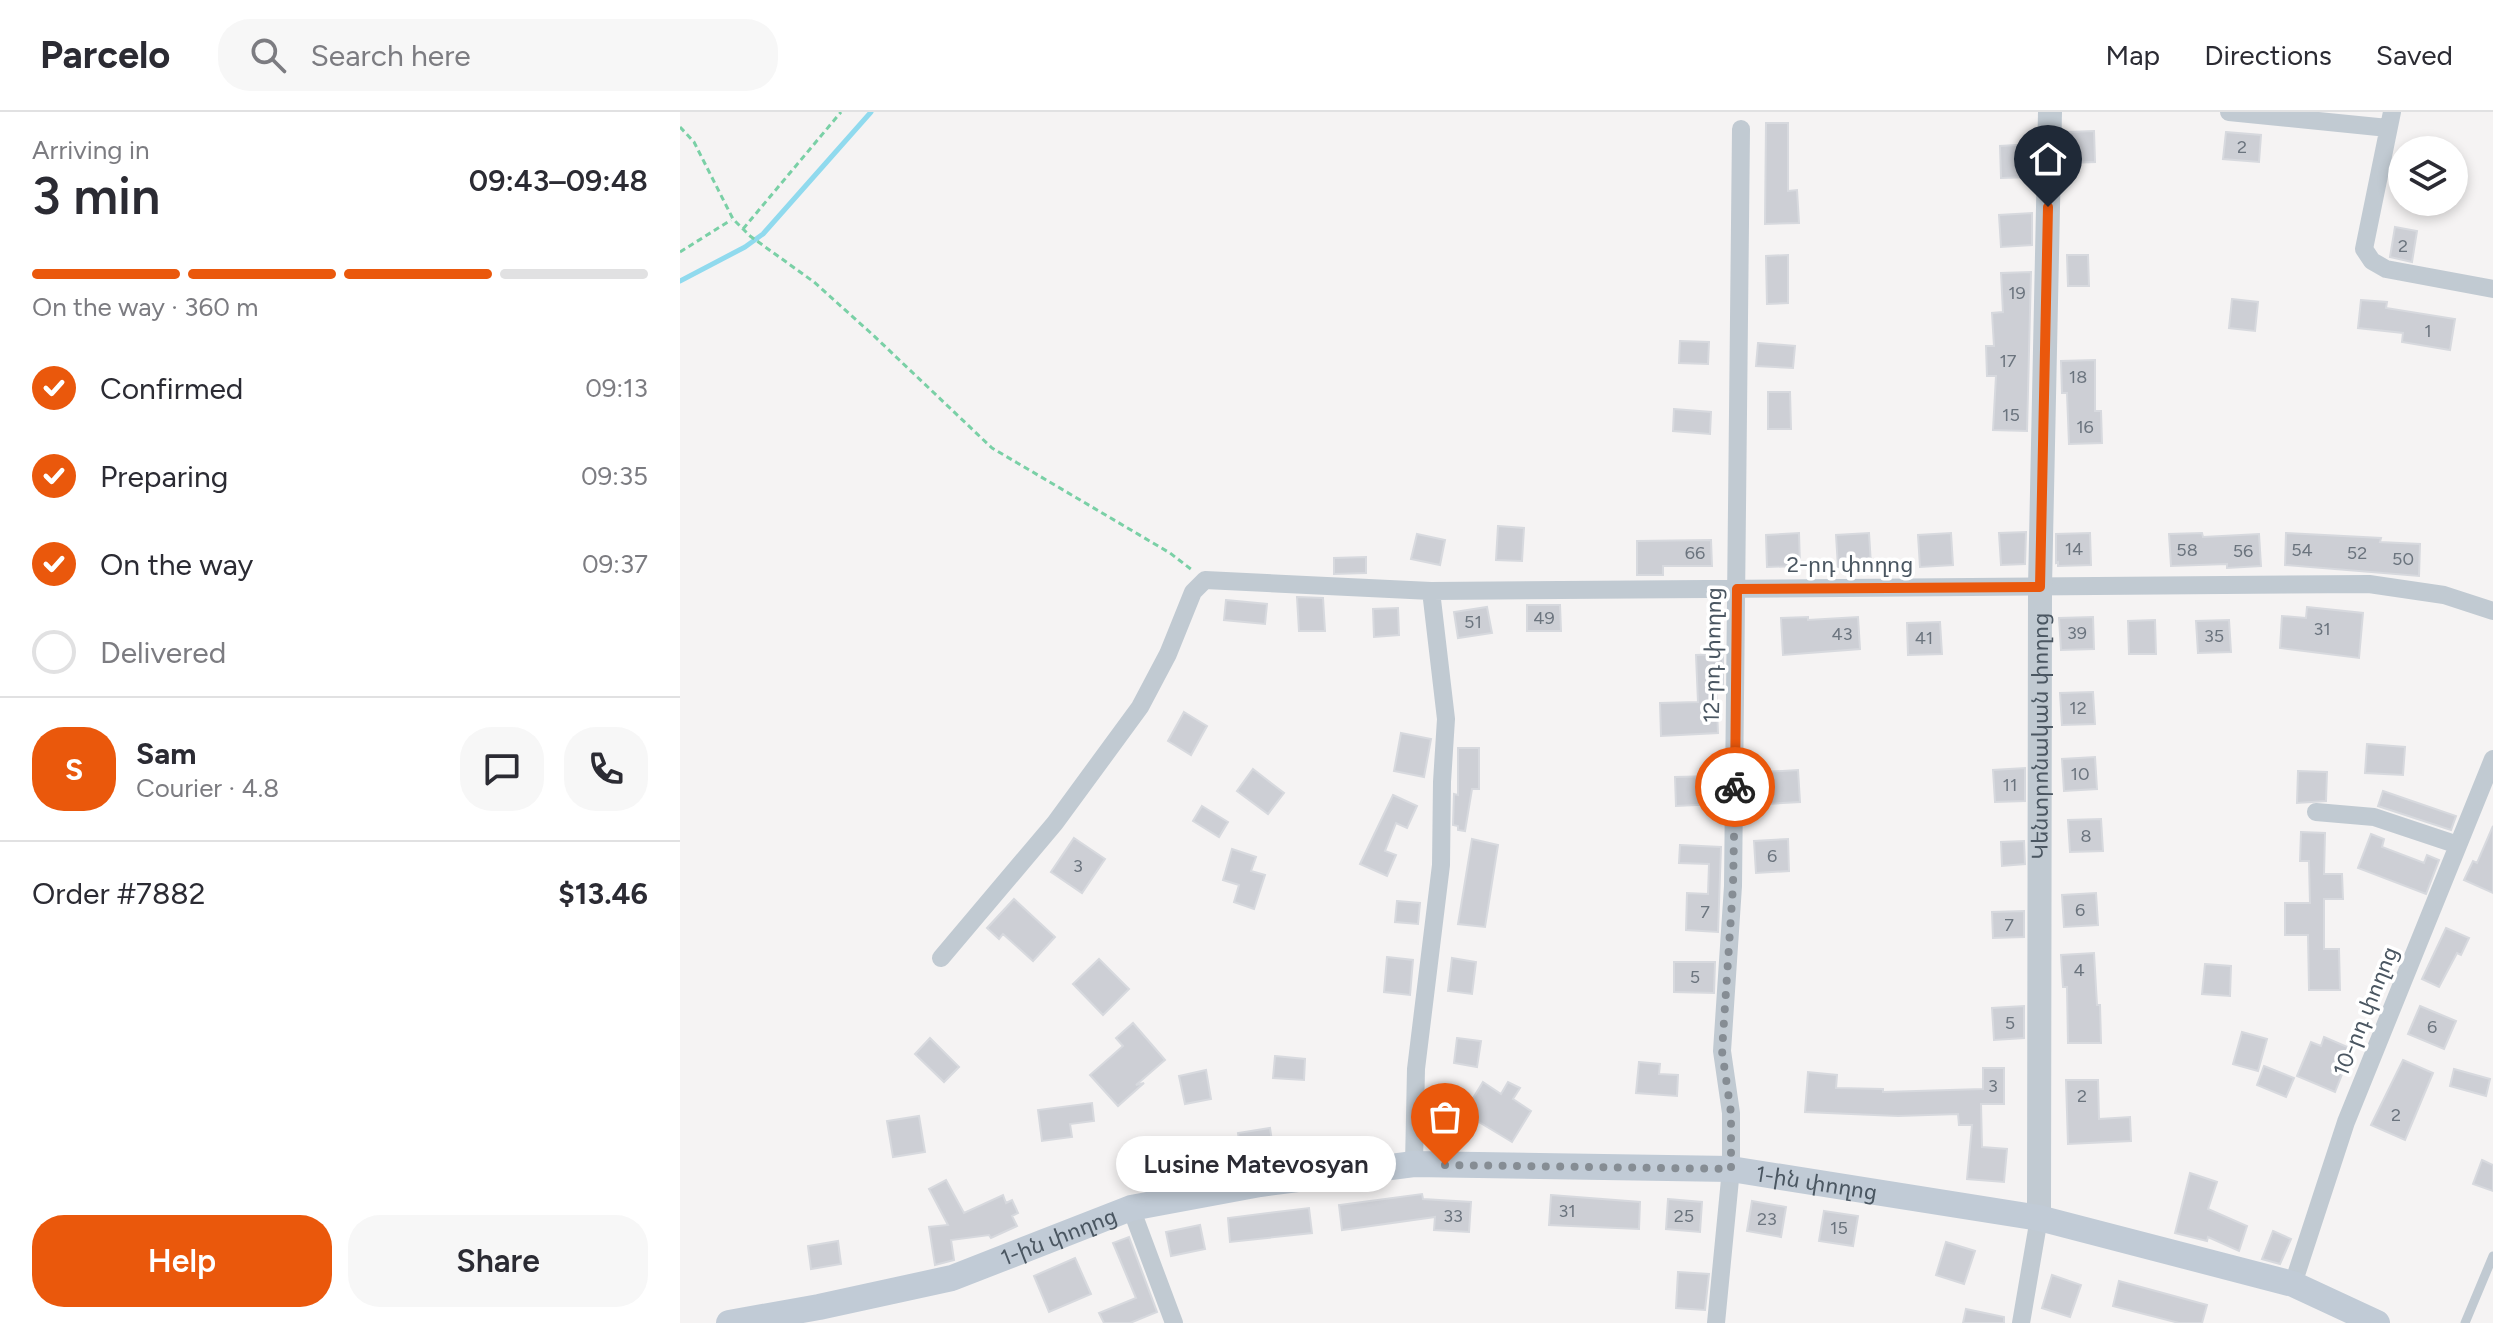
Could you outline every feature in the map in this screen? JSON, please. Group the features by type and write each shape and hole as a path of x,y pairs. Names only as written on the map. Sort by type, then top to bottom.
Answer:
{"main road":[{"name":"1-ին փողոց","path":"729,1323 820,1315 952,1278 1131,1208 1260,1184 1414,1164 1731,1169 2039,1218 2293,1284 2377,1323"}],"street":[{"name":"Կենտրոնական փողոց","path":"2039,1218 2040,587 2050,112"},
{"path":"2229,112 2390,120 2364,249 2372,261 2386,269 2493,289"},
{"name":"12-րդ փողոց","path":"1716,1323 1731,1169 1731,1113 1722,1051 1733,886 1741,129"},
{"name":"2-րդ փողոց","path":"1205,580 1431,591 2369,584 2444,595 2493,611"},
{"path":"941,958 1055,823 1140,707 1168,654 1193,592 1205,580"},
{"path":"1414,1164 1416,1069 1441,865 1446,719 1431,591"},
{"name":"10-րդ փողոց","path":"2293,1284 2346,1122 2493,759"},
{"path":"2316,812 2374,817 2458,845"},
{"path":"1131,1208 1174,1323"},
{"path":"2021,1323 2039,1218"}],"lane":[{"path":"2465,1323 2493,1256"}],"path":[{"path":"743,229 774,188 841,112"},
{"path":"680,127 694,142 733,219 750,236 838,303 992,448 1170,553 1205,580"},
{"path":"680,252 733,219"}],"building":[{"path":"1766,123 1788,123 1788,191 1797,190 1799,223 1765,224"},
{"path":"2094,131 2095,162 2069,163 2067,132"},
{"path":"2226,132 2261,135 2259,162 2223,159"},
{"path":"2033,144 2034,177 2001,178 2000,146"},
{"path":"2032,213 2032,245 2001,247 1999,215"},
{"path":"2395,227 2417,231 2412,262 2390,257"},
{"path":"1788,255 1788,303 1767,304 1766,256"},
{"path":"2067,255 2088,255 2089,286 2068,286"},
{"path":"2031,272 2027,431 1993,430 1996,376 1987,376 1986,346 1994,346 1992,313 2003,312 2001,273"},
{"path":"2232,299 2258,302 2255,331 2229,328"},
{"path":"2361,300 2387,302 2386,308 2455,319 2450,350 2402,342 2403,333 2358,328"},
{"path":"1680,341 1709,342 1708,364 1679,363"},
{"path":"1758,343 1795,346 1793,368 1756,366"},
{"path":"2095,360 2095,411 2101,411 2102,443 2069,444 2067,393 2062,393 2061,361"},
{"path":"1768,392 1790,392 1791,429 1768,429"},
{"path":"1674,409 1711,412 1710,434 1673,431"},
{"path":"1498,526 1524,528 1522,561 1496,560"},
{"path":"2026,532 2025,564 2001,565 1999,533"},
{"path":"1799,533 1800,566 1767,567 1766,535"},
{"path":"1869,533 1871,565 1838,567 1836,535"},
{"path":"1951,533 1953,565 1920,567 1918,535"},
{"path":"2090,533 2091,565 2058,566 2056,534"},
{"path":"2202,533 2203,537 2259,534 2261,566 2171,566 2169,534"},
{"path":"2286,533 2381,538 2380,542 2420,544 2419,576 2285,565"},
{"path":"1417,534 1445,540 1440,565 1411,559"},
{"path":"1711,540 1712,566 1663,566 1663,575 1637,575 1637,541"},
{"path":"1366,557 1366,573 1334,574 1334,558"},
{"path":"1297,597 1323,598 1325,631 1299,631"},
{"path":"1226,600 1267,604 1265,624 1224,620"},
{"path":"1527,605 1560,605 1561,631 1527,631"},
{"path":"1487,607 1492,633 1458,638 1454,612"},
{"path":"2307,607 2363,613 2359,658 2280,648 2282,616 2306,618"},
{"path":"1398,608 1399,635 1374,637 1373,609"},
{"path":"1808,617 1808,620 1858,617 1860,649 1783,655 1781,618"},
{"path":"2093,617 2094,649 2061,650 2059,618"},
{"path":"2155,620 2156,654 2129,654 2128,621"},
{"path":"2229,620 2231,652 2198,653 2196,621"},
{"path":"1940,622 1942,654 1908,655 1907,623"},
{"path":"1723,654 1723,686 1716,686 1718,733 1661,736 1660,703 1698,702 1696,655"},
{"path":"2093,692 2095,724 2062,725 2060,693"},
{"path":"1184,712 1207,726 1191,755 1168,741"},
{"path":"1401,733 1431,739 1424,777 1394,771"},
{"path":"2367,744 2405,747 2403,775 2365,773"},
{"path":"1458,748 1479,748 1479,789 1472,789 1465,831 1453,825 1454,794 1458,795"},
{"path":"2095,757 2097,789 2064,791 2062,759"},
{"path":"2025,768 2025,801 1995,802 1993,770"},
{"path":"1253,769 1284,793 1268,814 1237,791"},
{"path":"1798,770 1800,802 1767,804 1765,772"},
{"path":"2298,771 2327,772 2326,801 2297,803"},
{"path":"1717,776 1718,804 1676,806 1675,777"},
{"path":"2383,791 2456,816 2451,830 2378,806"},
{"path":"1393,795 1417,806 1407,828 1396,823 1385,851 1396,855 1387,876 1360,864"},
{"path":"1202,806 1228,822 1219,837 1193,821"},
{"path":"2101,819 2103,851 2070,852 2068,820"},
{"path":"2493,826 2493,893 2464,880 2473,861 2477,863"},
{"path":"2301,832 2325,833 2324,874 2342,874 2343,899 2324,899 2324,949 2339,949 2340,990 2309,990 2308,935 2285,935 2285,903 2310,903 2309,861 2300,861"},
{"path":"2371,834 2384,839 2382,847 2424,863 2427,855 2439,860 2426,894 2358,868"},
{"path":"1074,838 1105,859 1082,893 1051,872"},
{"path":"1472,839 1498,845 1485,927 1458,924"},
{"path":"1788,839 1789,871 1756,873 1754,841"},
{"path":"2024,841 2025,864 2002,866 2001,842"},
{"path":"1680,845 1721,847 1718,932 1686,930 1687,893 1708,894 1709,864 1679,863"},
{"path":"1232,849 1256,857 1251,871 1265,875 1254,909 1234,902 1239,885 1223,880"},
{"path":"2096,893 2098,925 2064,927 2062,895"},
{"path":"1014,899 1055,937 1033,961 1003,934 999,939 987,928"},
{"path":"1397,901 1420,903 1418,924 1395,922"},
{"path":"2024,911 2024,937 1993,938 1992,912"},
{"path":"2446,928 2469,938 2461,955 2457,953 2439,987 2422,979"},
{"path":"2094,953 2101,1043 2068,1043 2067,987 2063,987 2061,955"},
{"path":"1387,957 1413,960 1410,995 1384,992"},
{"path":"1452,958 1476,962 1472,994 1448,991"},
{"path":"1099,959 1129,989 1103,1015 1073,984"},
{"path":"1674,962 1715,962 1714,993 1674,992"},
{"path":"2205,964 2231,966 2230,996 2202,994"},
{"path":"2024,1006 2024,1038 1994,1040 1992,1008"},
{"path":"2420,1006 2456,1021 2444,1049 2408,1034"},
{"path":"1133,1023 1165,1060 1136,1085 1144,1083 1118,1106 1090,1075 1123,1046 1116,1038"},
{"path":"2242,1032 2267,1039 2258,1071 2233,1064"},
{"path":"2324,1037 2352,1049 2335,1092 2297,1076 2311,1042 2321,1046"},
{"path":"930,1038 959,1067 944,1082 915,1054"},
{"path":"1457,1038 1481,1041 1477,1067 1454,1063"},
{"path":"1275,1056 1305,1059 1304,1080 1273,1078"},
{"path":"2403,1060 2433,1073 2405,1140 2371,1125"},
{"path":"1639,1062 1660,1064 1659,1074 1678,1075 1677,1096 1636,1093"},
{"path":"2264,1066 2294,1078 2286,1097 2257,1085"},
{"path":"1983,1068 2004,1068 2004,1104 1981,1104 1982,1147 2007,1149 2004,1182 1967,1179 1972,1125 1959,1125 1958,1114 1898,1116 1805,1112 1808,1072 1837,1075 1836,1088 1883,1089 1883,1092 1983,1089"},
{"path":"2454,1069 2490,1079 2486,1096 2450,1086"},
{"path":"1206,1070 1211,1099 1185,1104 1179,1076"},
{"path":"2066,1080 2098,1080 2099,1119 2130,1117 2131,1141 2068,1144"},
{"path":"1483,1082 1501,1094 1508,1082 1520,1088 1513,1099 1531,1111 1512,1142 1464,1113"},
{"path":"1092,1103 1094,1121 1070,1124 1072,1137 1042,1141 1038,1110"},
{"path":"919,1116 925,1152 893,1157 887,1121"},
{"path":"1270,1128 1274,1155 1242,1160 1238,1133"},
{"path":"1164,1147 1167,1185 1141,1188 1138,1149"},
{"path":"2482,1160 2493,1165 2493,1191 2473,1184"},
{"path":"2190,1173 2217,1182 2208,1209 2247,1226 2239,1251 2208,1237 2207,1241 2175,1233"},
{"path":"946,1180 964,1213 1003,1195 1006,1203 1012,1200 1018,1213 1012,1216 1017,1226 991,1238 989,1235 951,1240 954,1260 935,1265 929,1227 948,1225 929,1189"},
{"path":"1422,1194 1423,1199 1471,1202 1469,1232 1434,1230 1435,1217 1342,1230 1339,1205"},
{"path":"1551,1195 1640,1202 1639,1229 1549,1225"},
{"path":"1668,1199 1702,1202 1700,1232 1666,1229"},
{"path":"1752,1201 1786,1207 1781,1237 1747,1231"},
{"path":"1309,1208 1312,1233 1230,1242 1228,1218"},
{"path":"1824,1211 1858,1216 1853,1246 1819,1241"},
{"path":"1200,1225 1205,1249 1171,1256 1166,1232"},
{"path":"2273,1231 2291,1239 2280,1264 2262,1259"},
{"path":"1129,1237 1157,1312 1130,1323 1104,1323 1099,1313 1136,1298 1113,1243"},
{"path":"838,1241 841,1264 811,1269 808,1246"},
{"path":"1946,1242 1975,1251 1964,1284 1936,1275"},
{"path":"1075,1258 1091,1294 1049,1312 1034,1276"},
{"path":"1678,1272 1709,1274 1705,1310 1676,1308"},
{"path":"2052,1275 2081,1285 2070,1317 2042,1308"},
{"path":"2119,1281 2207,1305 2202,1323 2179,1323 2113,1306"},
{"path":"1966,1309 2004,1317 2004,1323 1963,1323"}],"waterway":[{"path":"680,281 745,247 763,234 871,112"}],"way so far":[{"path":"1445,1165 1731,1169 1731,1113 1722,1051 1733,886 1735,787"}],"place":[{"name":"Lusine Matevosyan","path":"1445,1165"}],"route":[{"path":"1735,787 1737,589 2040,587 2048,207"}]}
